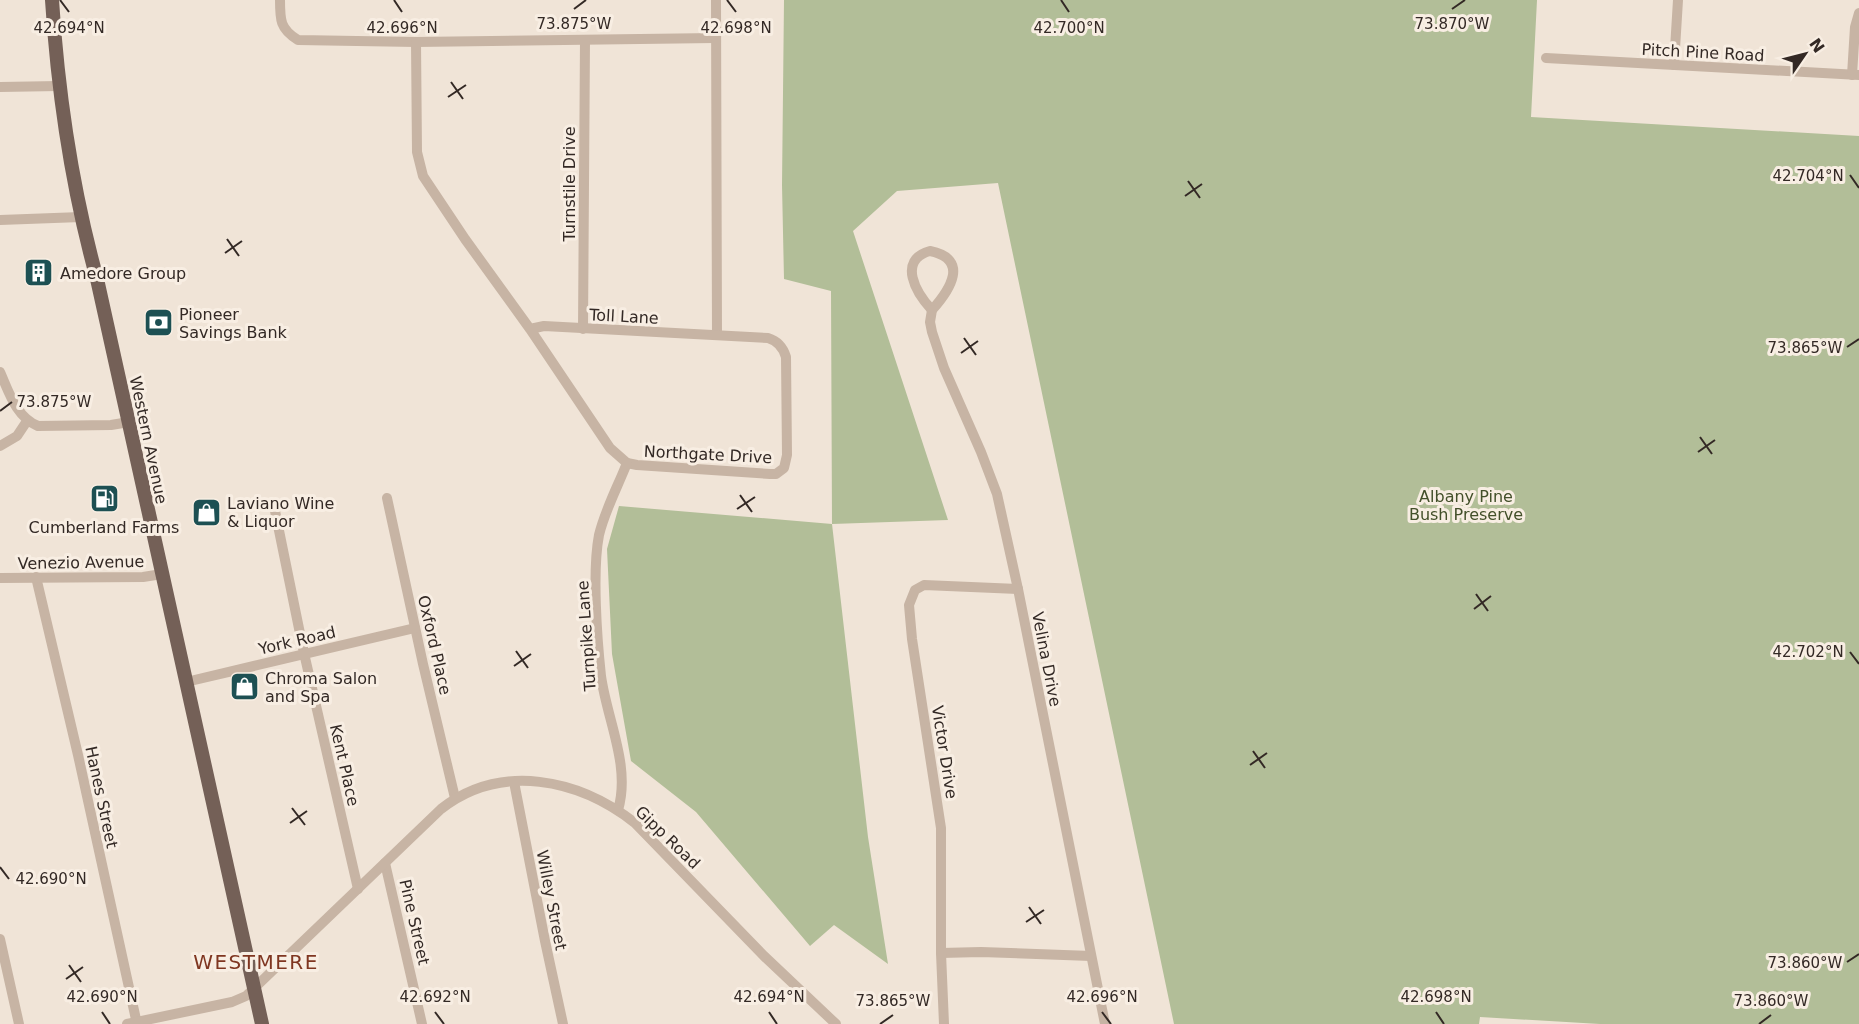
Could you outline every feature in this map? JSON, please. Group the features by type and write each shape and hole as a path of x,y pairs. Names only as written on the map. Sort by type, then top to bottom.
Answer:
{"main road":[{"name":"Western Avenue","path":"52,0 59,86 81,217 129,422 262,1024"}],"street":[{"path":"280,0 281,22 289,34 298,40 416,42 715,38"},
{"path":"716,0 717,335"},
{"path":"1674,65 1678,0"},
{"path":"1855,75 1855,27 1859,13"},
{"name":"Turnstile Drive","path":"584,329 585,40"},
{"name":"Northgate Drive","path":"416,42 416,141 423,176 601,435 615,453 627,463 770,474 776,474 784,468 787,455 784,350 780,344 768,338 717,335"},
{"name":"Pitch Pine Road","path":"1546,58 1855,75"},
{"path":"0,87 59,86"},
{"path":"0,220 81,217"},
{"name":"Velina Drive","path":"932,310 921,297 912,269 912,262 917,256 930,250 947,257 954,271 950,286 932,310 930,322 932,332 944,368 997,494 1105,1024"},
{"name":"Toll Lane","path":"530,329 544,326 717,335"},
{"path":"0,372 15,405 27,421 45,427 111,425 129,422"},
{"path":"0,446 17,436 27,421"},
{"name":"Turnpike Lane","path":"618,810 622,798 623,779 601,676 597,556 603,523 627,463"},
{"name":"Oxford Place","path":"387,498 455,798"},
{"name":"Kent Place","path":"274,506 304,653 358,889"},
{"name":"Venezio Avenue","path":"0,578 143,577 162,574"},
{"name":"Hanes Street","path":"36,577 78,754 133,1023"},
{"name":"Victor Drive","path":"944,1024 941,828 912,639 910,599 915,590 924,585 1018,589"},
{"name":"York Road","path":"186,682 415,628"},
{"name":"Gipp Road","path":"133,1023 239,1000 255,988 455,798 483,787 540,781 586,793 618,810 657,844 764,956 836,1024"},
{"name":"Willey Street","path":"514,782 544,941 563,1024"},
{"name":"Pine Street","path":"385,863 422,1024"},
{"path":"0,939 19,1024"},
{"path":"942,953 1090,956"}],"green space":[{"name":"Albany Pine Bush Preserve","path":"784,0 1537,0 1531,117 1859,136 1859,1024 1600,1024 1480,1017 1479,1024 1174,1024 998,183 897,191 853,231 948,520 832,524 831,291 784,279 782,185"},
{"path":"619,506 832,524 868,837 888,964 834,925 810,946 696,812 631,761 612,654 607,549"}],"place":[{"name":"Amedore Group","path":"39,273"},
{"name":"Pioneer Savings Bank","path":"158,323"},
{"name":"Cumberland Farms","path":"104,499"},
{"name":"Laviano Wine & Liquor","path":"206,512"},
{"name":"Chroma Salon and Spa","path":"244,687"}],"district":[{"name":"WESTMERE","path":"256,962"}]}
